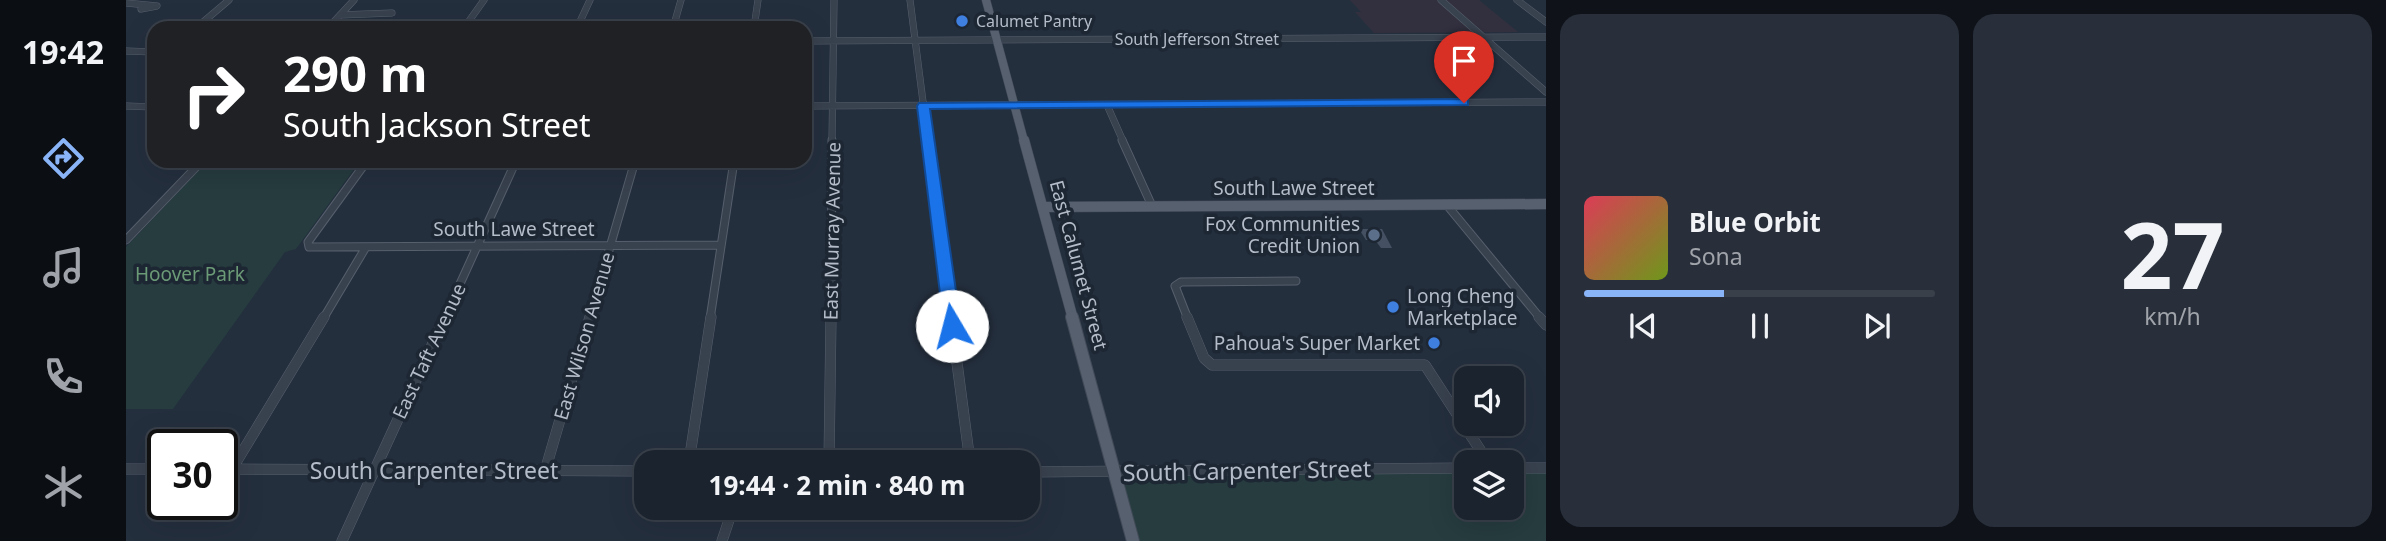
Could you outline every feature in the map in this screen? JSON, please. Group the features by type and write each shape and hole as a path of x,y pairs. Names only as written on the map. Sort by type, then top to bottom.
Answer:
{"main road":[{"name":"East Calumet Street","path":"986,0 1133,541"},
{"name":"South Lawe Street","path":"1043,207 1546,204"}],"street":[{"path":"204,21 229,0"},
{"path":"334,21 354,0"},
{"path":"469,21 484,0"},
{"path":"581,21 590,0"},
{"path":"675,21 681,0"},
{"path":"755,21 758,0"},
{"name":"East Murray Avenue","path":"829,450 834,0"},
{"path":"910,0 968,450"},
{"path":"1441,0 1546,92"},
{"path":"1517,0 1546,22"},
{"path":"126,4 143,6"},
{"path":"340,15 392,13"},
{"name":"South Jefferson Street","path":"812,41 1546,37"},
{"path":"126,51 147,52"},
{"path":"812,106 1546,102"},
{"path":"1107,104 1152,206"},
{"path":"126,106 147,107"},
{"path":"126,240 195,168"},
{"name":"South Lawe Street","path":"361,168 307,245 721,245"},
{"name":"East Taft Avenue","path":"342,541 513,168"},
{"name":"East Wilson Avenue","path":"545,471 633,168"},
{"path":"690,450 733,168"},
{"path":"1446,204 1546,325"},
{"path":"238,451 366,247"},
{"path":"1296,281 1181,282 1175,286 1204,358 1212,365 1425,365 1480,450"},
{"name":"South Carpenter Street","path":"1040,472 1454,468"},
{"path":"1524,468 1546,468"},
{"path":"126,469 147,469"},
{"name":"South Carpenter Street","path":"238,469 634,471"},
{"path":"722,541 729,520"}],"shaded area":[{"path":"1350,0 1479,0 1518,32 1374,33 1355,12 1361,12"}],"green space":[{"name":"Hoover Park","path":"201,168 355,168 296,249 285,252 173,409 126,409 126,247"},
{"path":"1454,468 1454,520 1524,520 1524,468 1546,468 1546,541 1133,541 1114,472"}],"building":[{"name":"Fox Communities Credit Union","path":"1359,229 1382,229 1392,248 1381,248 1375,240 1366,240"}],"place":[{"name":"Calumet Pantry","path":"962,21"},
{"name":"Fox Communities Credit Union","path":"1374,235"},
{"name":"Long Cheng Marketplace","path":"1393,307"},
{"name":"Pahoua's Super Market","path":"1434,343"}],"route":[{"path":"952,326 923,106 1464,103"}]}
